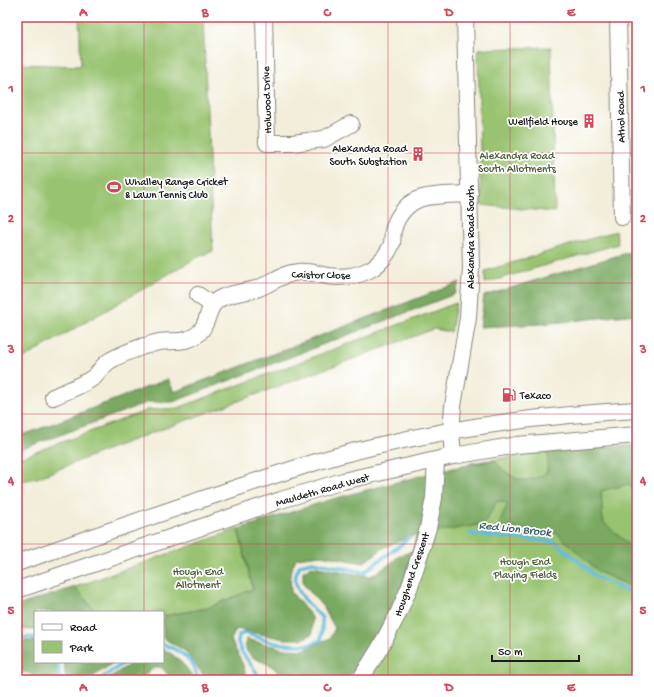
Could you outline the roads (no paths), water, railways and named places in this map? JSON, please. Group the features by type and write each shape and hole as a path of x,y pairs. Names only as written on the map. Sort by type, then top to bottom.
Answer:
{"street":[{"name":"Holwood Drive","path":"264,17 267,143 292,144 324,139 351,124"},
{"name":"Alexandra Road South","path":"453,456 451,430 456,386 468,318 471,268 465,17"},
{"name":"Athol Road","path":"618,17 622,217"},
{"name":"Caistor Close","path":"212,305 221,298 258,288 286,274 299,272 316,273 329,276 344,276 369,270 380,262 387,252 392,243 393,229 402,211 408,204 420,199 470,194"},
{"path":"53,397 77,387 94,377 110,360 145,346 160,342 177,342 188,339 199,333 206,322 212,305 198,295"},
{"path":"17,563 280,473 371,447 451,430 587,413 637,410"},
{"name":"Mauldeth Road West","path":"17,590 281,500 343,481 453,456 518,445 637,435"},
{"name":"Houghend Crescent","path":"360,680 381,646 398,614 420,555 428,528 434,498 436,460"}],"waterway":[{"name":"Red Lion Brook","path":"470,534 555,542 595,576 637,596"},
{"path":"256,680 257,673 241,651 238,642 239,635 245,633 275,643 294,645 309,645 321,640 322,618 308,604 297,586 296,574 300,565 312,562 364,572 409,537"},
{"path":"17,638 34,637"},
{"path":"164,644 176,650 189,659 195,669 198,680"},
{"path":"59,663 59,677 62,680"},
{"path":"99,680 124,663"}],"place":[{"name":"Wellfield House","path":"589,121"},
{"name":"Alexandra Road South Substation","path":"418,154"},
{"name":"Whalley Range Cricket & Lawn Tennis Club","path":"114,187"},
{"name":"Texaco","path":"509,395"}],"park label":[{"name":"Alexandra Road South Allotments","path":"517,161"},
{"name":"Hough End Playing Fields","path":"525,567"},
{"name":"Hough End Allotment","path":"198,577"}]}
